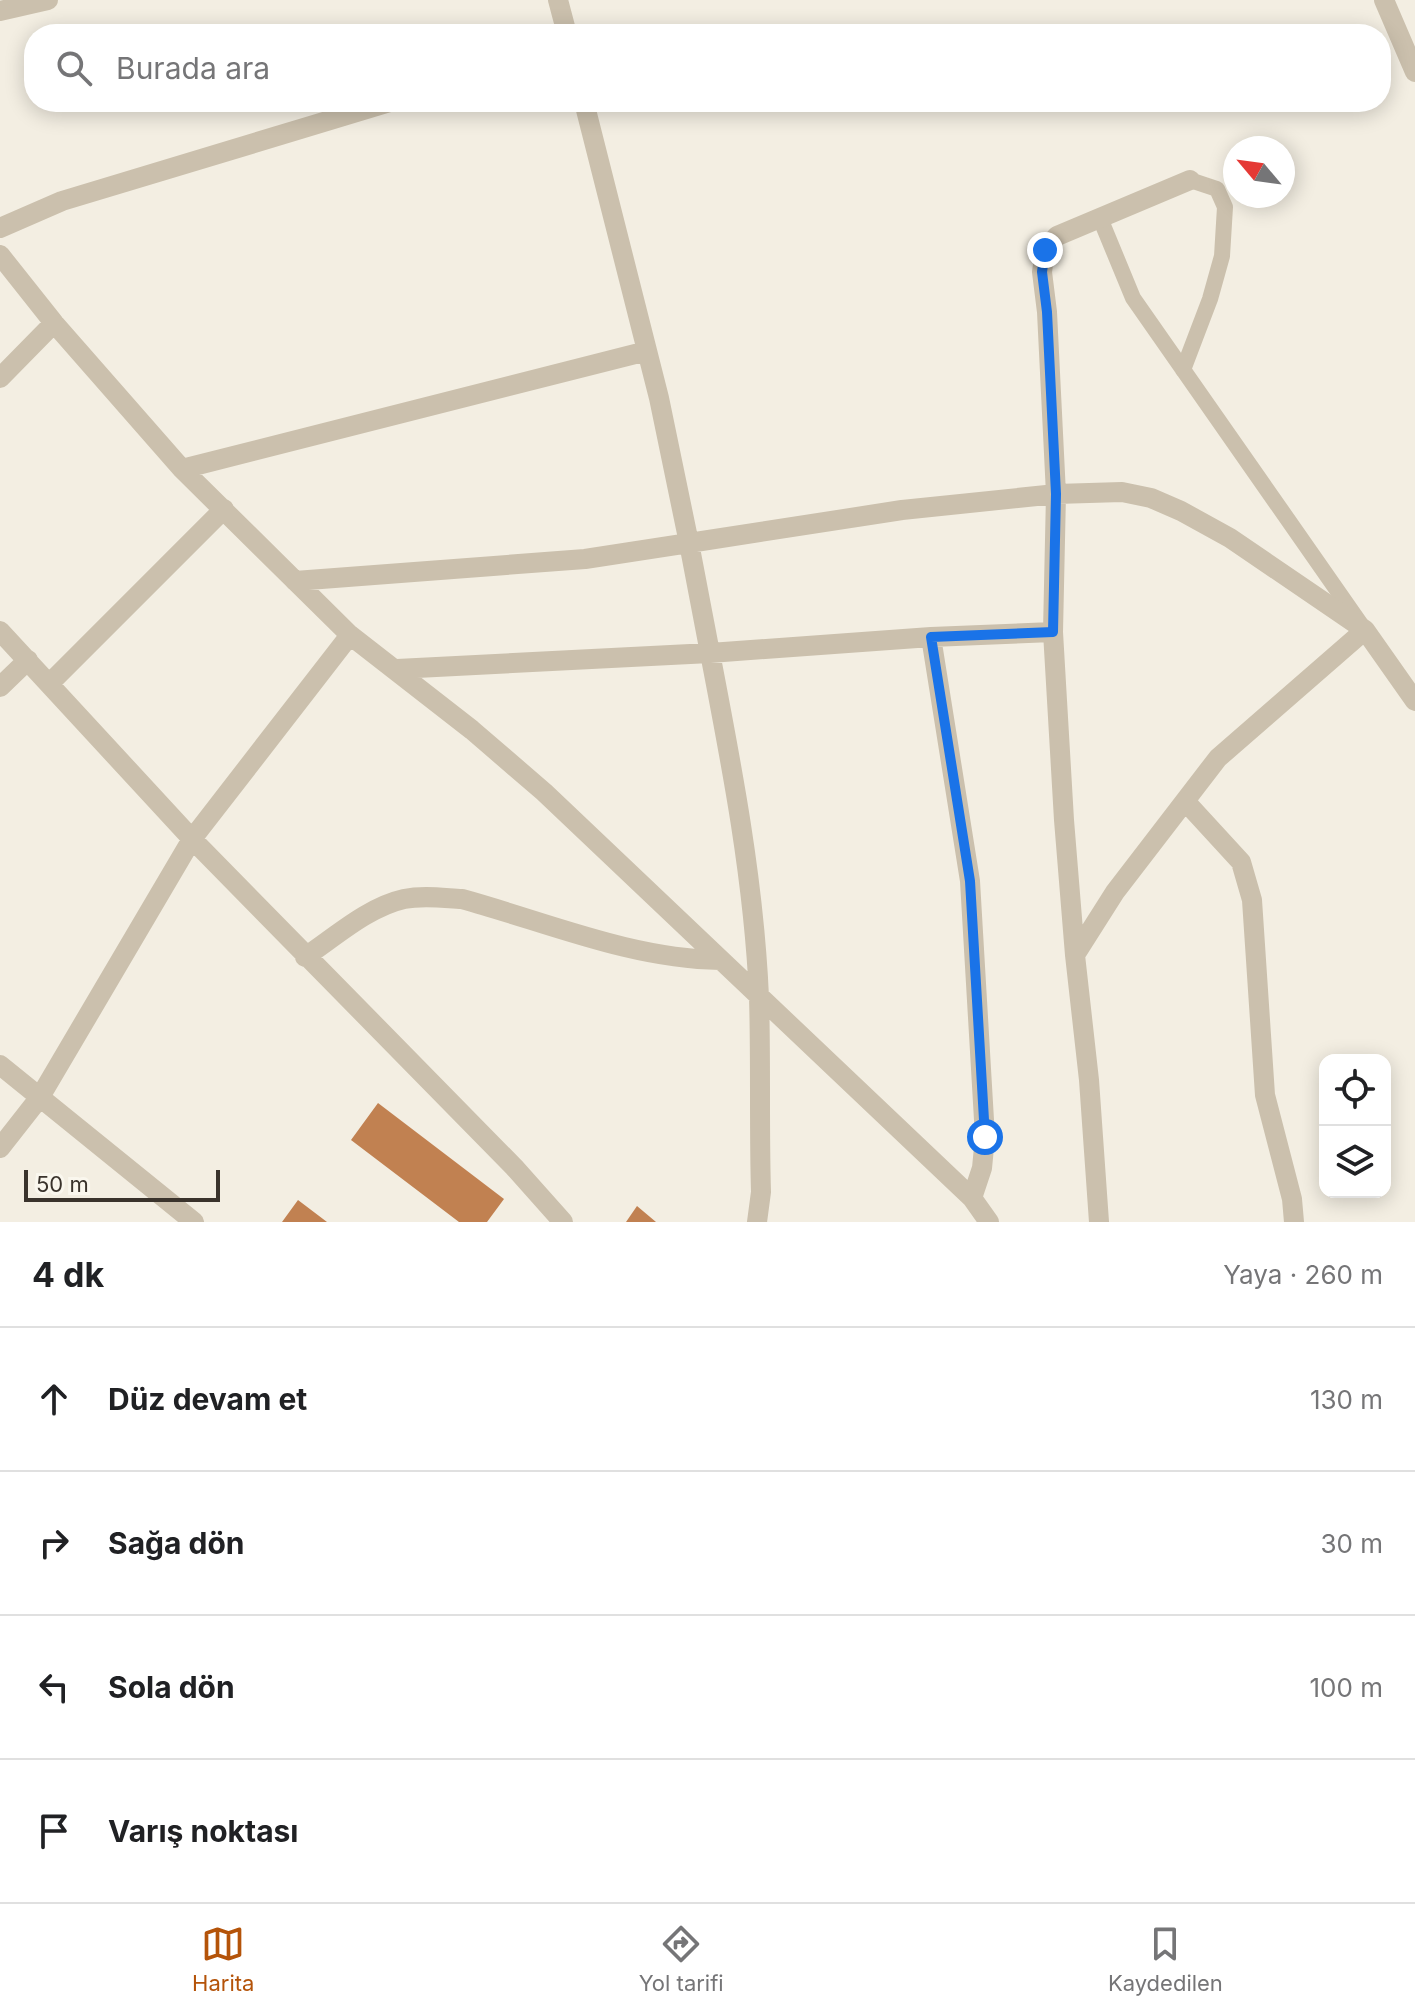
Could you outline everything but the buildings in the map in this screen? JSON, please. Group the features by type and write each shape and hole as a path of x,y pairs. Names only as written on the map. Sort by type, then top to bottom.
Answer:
{"street":[{"path":"0,11 48,0"},
{"path":"558,0 564,24"},
{"path":"1384,0 1415,72"},
{"path":"0,228 62,201 357,112"},
{"path":"587,112 647,351 689,543 739,801 759,997 761,1192 757,1222"},
{"path":"1099,1222 1089,1080 1075,955 1053,632 1056,494 1047,312 1042,272 1045,250 1057,236 1190,180"},
{"path":"0,255 54,323 182,469 350,635 397,669 544,792 972,1198 989,1222"},
{"path":"0,378 54,323"},
{"path":"182,469 647,351"},
{"path":"295,581 585,559 902,510 1056,494 1122,492 1151,498 1230,538 1365,630 1415,701"},
{"path":"50,683 224,509"},
{"path":"1075,955 1115,892 1218,758 1365,630"},
{"path":"0,631 192,839 514,1167 563,1222"},
{"path":"397,669 1053,632"},
{"path":"0,1148 40,1097 192,839 350,635"},
{"path":"931,637 970,881 985,1137 982,1168 972,1198"},
{"path":"0,687 28,660"},
{"path":"1185,801 1241,862 1252,900 1265,1095 1292,1199 1294,1222"},
{"path":"305,957 383,906 405,899 433,897 462,899 642,951 720,960"},
{"path":"0,1065 194,1222"}],"lane":[{"path":"1183,370 1210,299 1222,256 1225,207 1217,189 1190,180"},
{"path":"1100,218 1133,298 1365,630"}],"route":[{"path":"985,1137 970,881 931,637 1053,632 1056,494 1047,312 1042,272 1045,250"}]}
